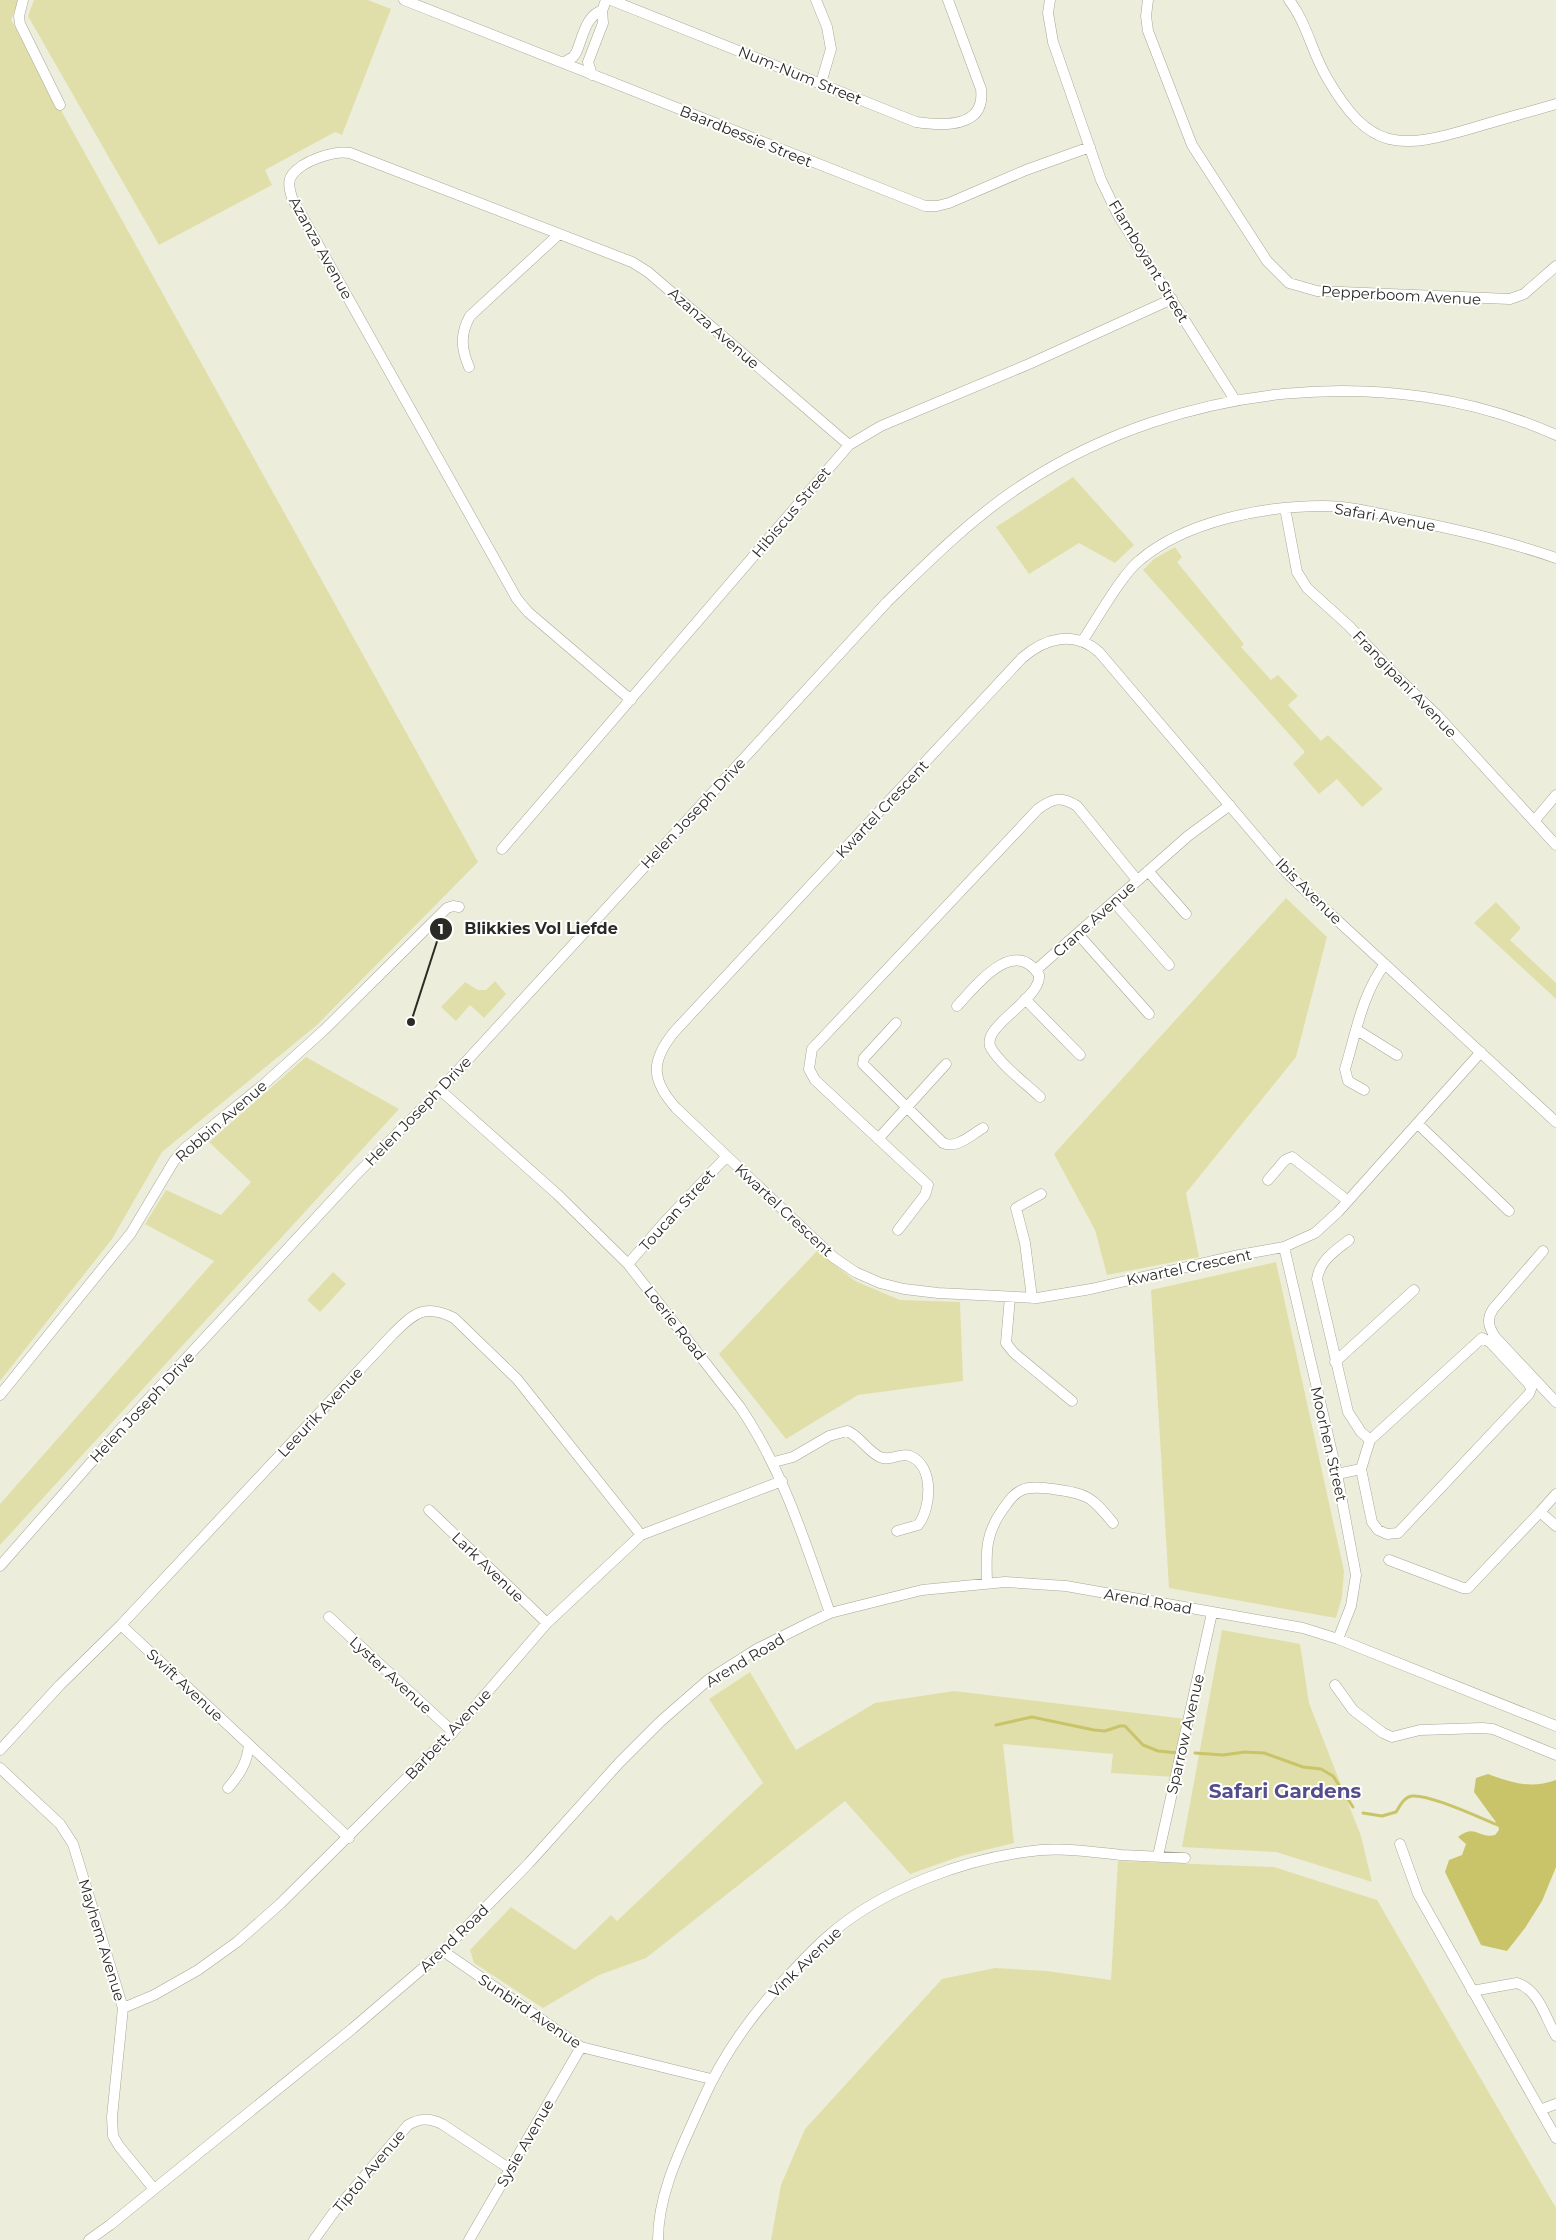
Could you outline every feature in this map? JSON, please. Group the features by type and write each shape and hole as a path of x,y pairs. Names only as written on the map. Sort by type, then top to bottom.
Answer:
{"street":[{"path":"23,0 19,16 20,24 60,105"},
{"name":"Baardbessie Street","path":"404,0 925,206 949,203 1026,170 1090,147"},
{"path":"592,75 588,62 604,23 602,11 606,0"},
{"name":"Num-Num Street","path":"611,0 916,122 938,125 948,124 975,114 981,107 982,100 981,89 948,0"},
{"path":"816,0 827,27 831,49 821,83"},
{"name":"Flamboyant Street","path":"1050,0 1048,13 1052,42 1101,180 1118,215 1235,400"},
{"name":"Pepperboom Avenue","path":"1148,0 1146,16 1148,30 1192,144 1267,261 1289,283 1317,292 1510,300 1524,294 1556,266"},
{"path":"1289,0 1298,14 1327,78 1348,112 1366,129 1378,136 1400,142 1430,140 1556,104"},
{"path":"563,63 573,58 591,18 596,12 602,11"},
{"name":"Azanza Avenue","path":"630,700 516,599 292,198 289,187 293,174 312,161 336,152 350,153 632,262 648,272 849,445"},
{"path":"469,367 462,344 462,334 470,316 558,235"},
{"name":"Hibiscus Street","path":"502,850 849,445 881,426 1029,364 1172,298"},
{"name":"Helen Joseph Drive","path":"0,1566 117,1433 353,1178 440,1090 887,602 951,540 989,509 1027,482 1097,443 1158,421 1235,400 1322,390 1405,395 1444,401 1497,414 1556,435"},
{"name":"Safari Avenue","path":"1083,640 1139,560 1152,551 1188,533 1215,522 1261,512 1285,508 1323,506 1362,510 1464,531 1556,558"},
{"name":"Frangipani Avenue","path":"1285,508 1297,572 1307,588 1349,626 1396,676 1436,714 1556,845"},
{"name":"Kwartel Crescent","path":"1083,640 1058,639 1032,649 1022,658 666,1043 657,1065 656,1077 661,1088 676,1108 833,1257 855,1272 880,1283 904,1289 938,1293 1032,1298 1091,1289 1234,1256 1284,1247 1315,1233 1348,1201 1481,1052"},
{"name":"Ibis Avenue","path":"1083,640 1099,652 1287,872 1556,1122"},
{"path":"1534,820 1556,795"},
{"path":"898,1230 925,1195 928,1185 815,1080 808,1069 812,1049 1038,808 1057,798 1067,800 1077,806 1138,880"},
{"name":"Crane Avenue","path":"1036,970 1188,836 1230,805"},
{"path":"1148,871 1186,914"},
{"path":"1114,902 1169,965"},
{"name":"Robbin Avenue","path":"0,1395 131,1233 174,1161 184,1149 263,1085 324,1030 447,908 453,906 458,908"},
{"path":"1078,934 1149,1014"},
{"path":"957,1006 994,967 1009,961 1029,964 1036,970 1039,975 1039,984 994,1030 989,1041 990,1046 997,1055 1040,1097"},
{"path":"1364,1090 1348,1081 1346,1069 1370,985 1384,964"},
{"path":"1026,999 1080,1055"},
{"path":"896,1024 864,1058 863,1064 943,1143 950,1146 961,1142 983,1128"},
{"path":"1357,1030 1397,1055"},
{"path":"878,1139 946,1064"},
{"name":"Loerie Road","path":"440,1090 557,1194 628,1264 740,1407 756,1430 782,1480 830,1614"},
{"path":"1418,1124 1509,1211"},
{"name":"Toucan Street","path":"628,1264 726,1157"},
{"path":"1268,1180 1285,1160 1292,1157 1348,1201"},
{"path":"1032,1298 1025,1243 1016,1208 1041,1194"},
{"path":"1350,1240 1325,1260 1318,1270 1317,1279 1348,1412 1360,1432 1370,1440"},
{"name":"Moorhen Street","path":"1284,1247 1337,1474 1356,1575 1351,1606 1338,1640"},
{"path":"1543,1251 1493,1309 1488,1320 1495,1337 1556,1402"},
{"path":"1335,1362 1414,1290"},
{"path":"1010,1297 1006,1343 1029,1366 1072,1401"},
{"name":"Leeurik Avenue","path":"0,1750 393,1334 418,1312 441,1312 454,1318 517,1379 641,1535"},
{"path":"1482,1338 1490,1342 1529,1384 1531,1389 1523,1400 1398,1533 1387,1534 1378,1530 1372,1522 1361,1469 1370,1440 1482,1338"},
{"path":"774,1462 794,1457 829,1436 846,1431 853,1433 878,1456 884,1458 901,1455 913,1458 923,1466 926,1473 925,1511 918,1525 897,1531"},
{"path":"1337,1474 1361,1469"},
{"name":"Barbett Avenue","path":"123,2008 154,1995 198,1970 237,1942 280,1904 349,1838 453,1732 547,1623 641,1535 782,1480"},
{"path":"987,1582 986,1554 988,1535 998,1516 1012,1497 1024,1490 1039,1488 1076,1492 1088,1496 1095,1501 1114,1523"},
{"path":"1389,1560 1462,1588 1468,1588 1556,1494"},
{"name":"Lark Avenue","path":"429,1510 547,1623"},
{"path":"1540,1512 1556,1526"},
{"name":"Arend Road","path":"89,2240 360,2022 442,1951 529,1863 619,1763 661,1721 708,1680 757,1650 830,1614 922,1590 987,1582 1066,1586 1303,1628 1556,1726"},
{"name":"Sparrow Avenue","path":"1158,1856 1212,1612"},
{"name":"Lyster Avenue","path":"329,1617 453,1732"},
{"name":"Swift Avenue","path":"121,1624 349,1838"},
{"path":"1335,1685 1353,1710 1383,1733 1392,1736 1420,1730 1493,1729 1556,1755"},
{"path":"228,1788 239,1776 247,1761 250,1746"},
{"name":"Mayhem Avenue","path":"0,1768 60,1824 73,1844 123,2008 112,2127 119,2146 154,2189"},
{"path":"1400,1844 1418,1894 1556,2138"},
{"name":"Vink Avenue","path":"658,2240 661,2205 668,2182 711,2079 756,2011 828,1936 870,1906 904,1888 948,1869 1000,1857 1042,1850 1065,1849 1185,1858"},
{"name":"Sunbird Avenue","path":"442,1951 581,2047 711,2079"},
{"path":"1472,1991 1517,1983 1524,1985 1534,1995 1556,2036"},
{"name":"Sysie Avenue","path":"469,2240 581,2047"},
{"path":"1540,2110 1556,2104"},
{"name":"Tiptol Avenue","path":"314,2240 346,2198 408,2125 416,2120 423,2119 442,2124 510,2169"}],"shaded area":[{"path":"0,0 19,0 11,20 478,862 317,1025 162,1152 112,1239 0,1381"},
{"path":"34,0 368,0 391,9 342,135 335,132 265,170 272,185 159,245 28,16"},
{"path":"1073,477 1134,545 1115,563 1079,543 1029,574 996,527"},
{"path":"1175,547 1182,557 1177,562 1244,644 1241,647 1271,680 1278,675 1298,696 1288,705 1321,741 1328,735 1383,789 1362,807 1337,779 1319,794 1293,764 1305,752 1143,570 1154,559"},
{"path":"1286,898 1327,937 1296,1057 1186,1193 1199,1257 1107,1275 1095,1230 1054,1154"},
{"path":"1496,902 1521,928 1510,940 1556,983 1556,999 1474,923"},
{"path":"495,981 506,994 484,1018 470,1005 456,1021 441,1007 465,982 478,990 486,990"},
{"path":"306,1057 399,1109 0,1545 0,1504 214,1261 145,1224 166,1190 221,1215 251,1182 209,1142"},
{"path":"817,1251 855,1281 900,1300 960,1302 963,1381 858,1395 786,1439 719,1354"},
{"path":"1276,1262 1344,1571 1342,1597 1336,1618 1169,1588 1151,1290"},
{"path":"333,1272 346,1284 320,1312 307,1300"},
{"path":"1222,1630 1300,1644 1309,1703 1361,1836 1372,1882 1276,1852 1182,1847"},
{"path":"750,1672 796,1750 875,1703 954,1691 1186,1719 1174,1777 1111,1773 1113,1754 1003,1744 1014,1843 961,1856 910,1874 845,1801 646,1958 599,1975 543,2008 474,1963 470,1950 511,1907 575,1950 611,1915 617,1921 763,1783 709,1699"},
{"path":"1488,1774 1522,1784 1547,1783 1556,1780 1556,1867 1542,1901 1525,1928 1507,1951 1481,1945 1445,1872 1449,1860 1462,1855 1466,1844 1458,1837 1469,1831 1489,1836 1495,1835 1499,1830 1498,1825 1474,1792 1476,1778"},
{"path":"1118,1861 1274,1867 1377,1900 1556,2208 1556,2240 771,2240 781,2185 805,2129 942,1979 995,1968 1047,1971 1111,1980"}],"waterway":[{"path":"996,1725 1032,1717 1094,1730 1105,1731 1125,1726 1143,1745 1158,1751 1178,1753"},
{"path":"1195,1753 1223,1755 1245,1752 1264,1753 1303,1767 1321,1769 1333,1776 1353,1807"},
{"path":"1363,1813 1382,1816 1396,1812 1407,1798 1420,1796 1442,1802 1498,1825"}],"place":[{"name":"Blikkies Vol Liefde","path":"411,1022"}],"district":[{"name":"Safari Gardens","path":"1285,1791"}]}
